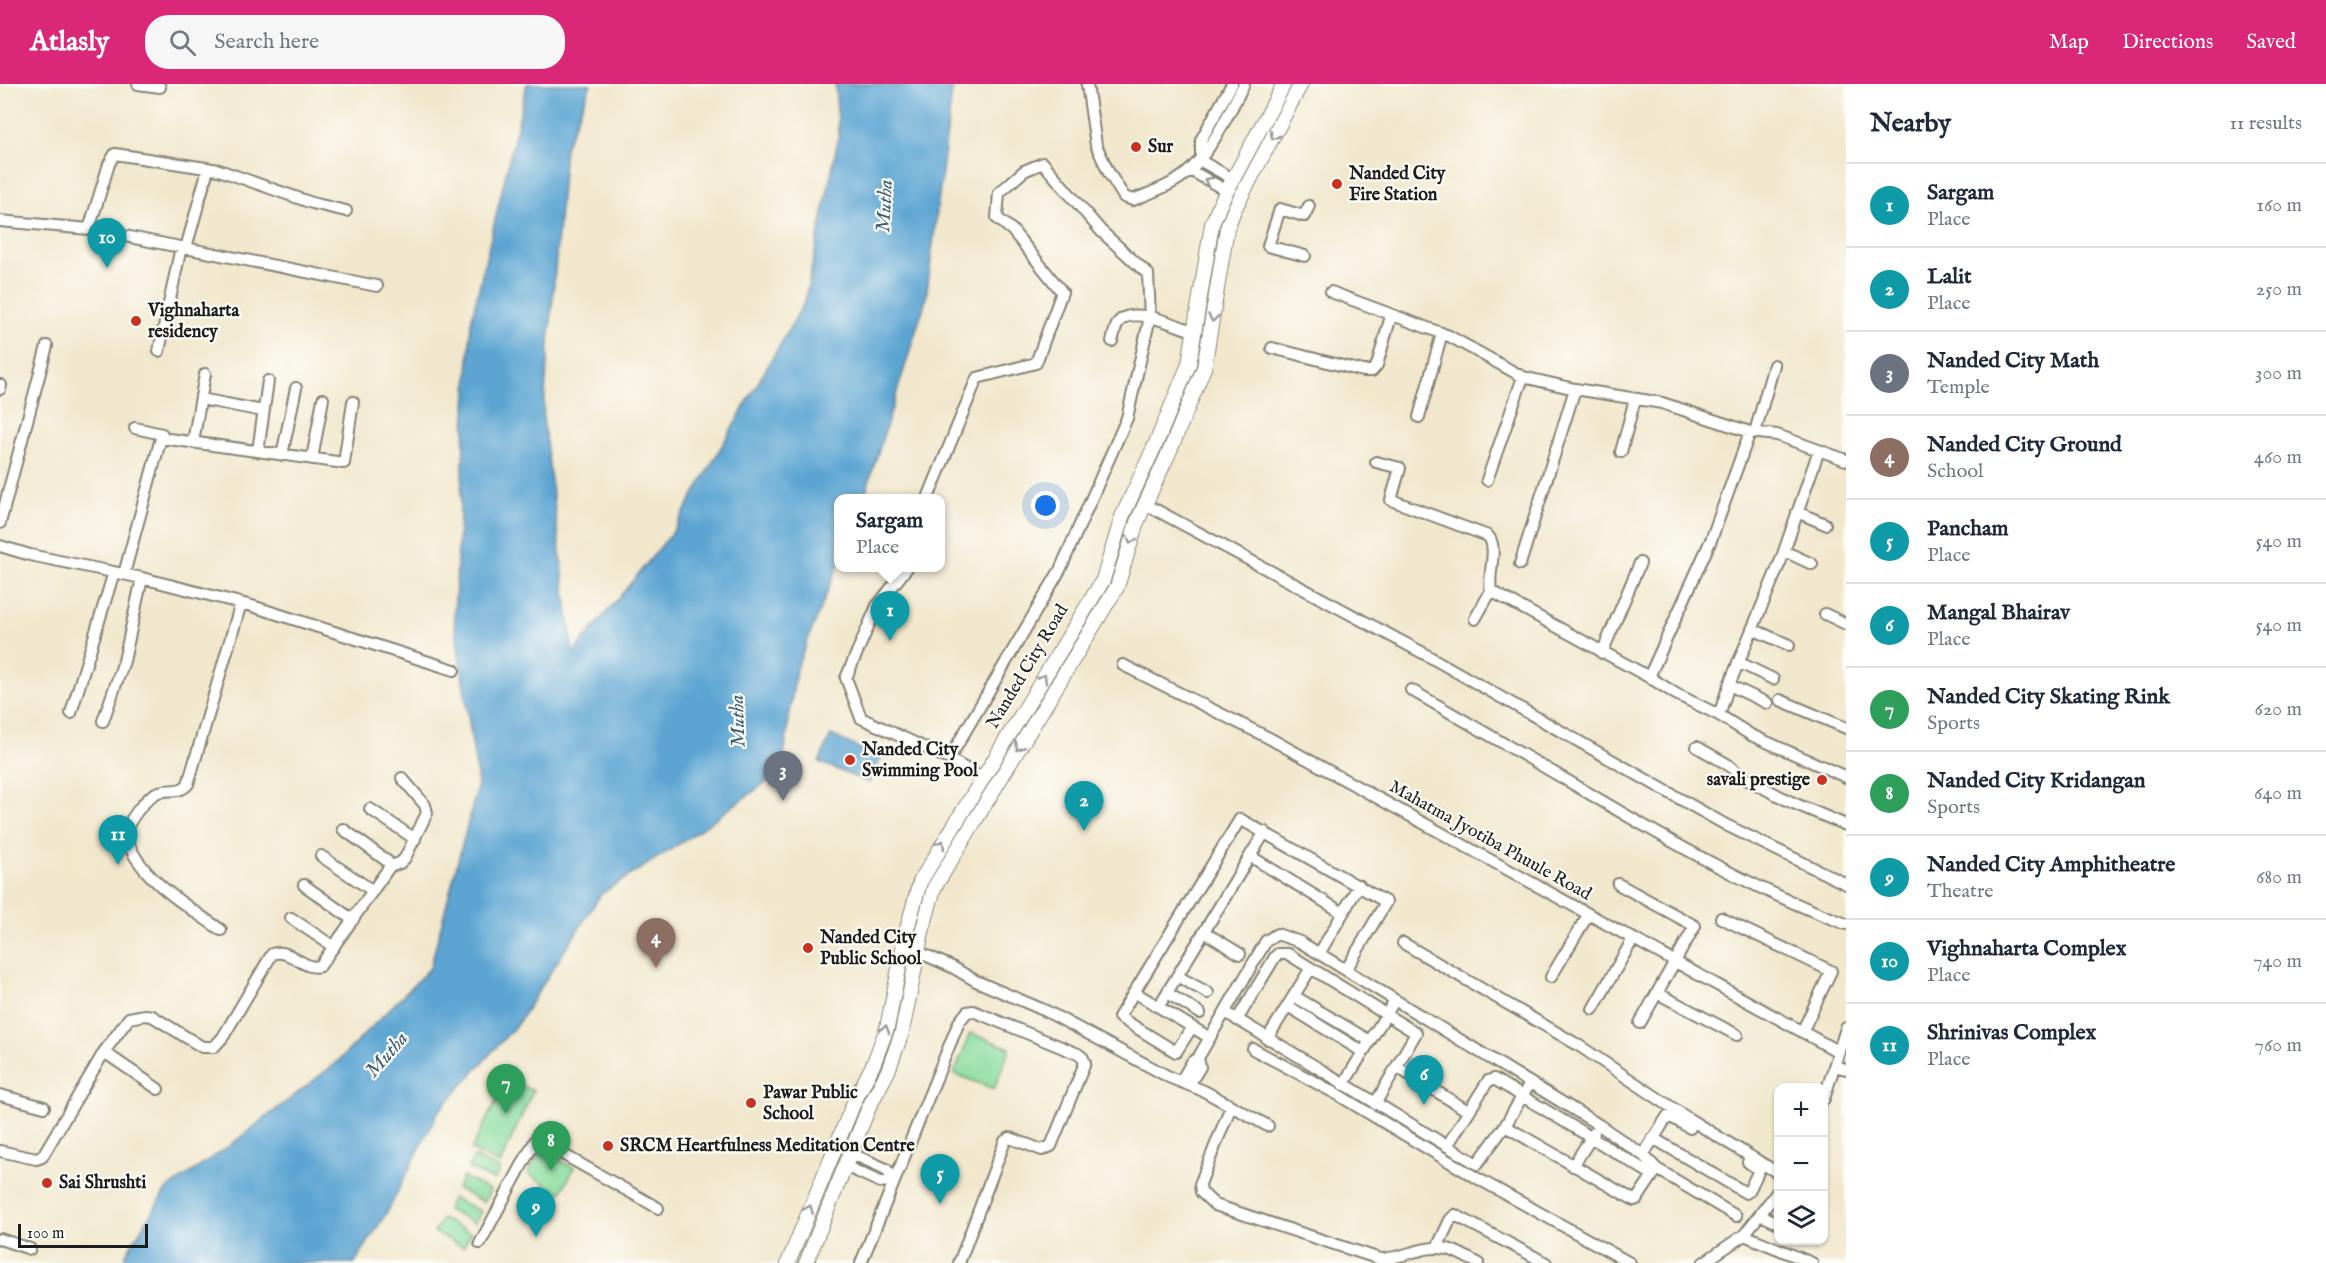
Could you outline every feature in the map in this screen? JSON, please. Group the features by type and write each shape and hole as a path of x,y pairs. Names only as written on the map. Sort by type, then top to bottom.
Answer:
{"street":[{"path":"138,84 160,87"},
{"path":"1088,84 1091,123 1096,145 1109,173 1124,197 1133,200 1190,170 1227,119 1244,84"},
{"path":"1200,158 1201,140 1232,84"},
{"name":"Nanded City Road","path":"788,1263 828,1163 887,1028 920,882 1102,580 1122,517 1189,364 1212,224 1230,185 1284,84"},
{"name":"Nanded City Road","path":"806,1263 869,1107 888,1071 902,1032 918,951 934,888 1117,587 1137,522 1204,368 1227,228 1235,208 1301,84"},
{"path":"89,229 109,164 115,154 219,170 312,203 346,212"},
{"path":"1200,158 1230,185"},
{"path":"930,494 977,378 1036,363 1062,292 1012,230 997,218 999,193 1024,171 1043,163 1101,231 1148,274 1150,317 1127,418 1060,570 949,759"},
{"path":"159,351 183,248 208,169"},
{"path":"1190,170 1230,185"},
{"path":"1305,256 1268,246 1280,209 1304,216 1309,206"},
{"path":"0,221 89,229 377,286"},
{"path":"1330,292 1442,333 1523,377 1575,389 1662,404 1752,432 1777,435 1846,459"},
{"path":"1112,341 1118,322 1134,315 1150,317 1195,332"},
{"path":"1272,348 1363,371 1372,371 1377,365 1391,316"},
{"path":"1419,417 1442,333"},
{"path":"0,523 47,346"},
{"path":"1649,677 1714,531 1752,432 1774,365"},
{"path":"193,442 205,374"},
{"path":"1487,480 1523,377"},
{"path":"258,451 268,381"},
{"path":"282,455 296,388"},
{"path":"1520,564 1575,389"},
{"path":"201,399 263,411"},
{"path":"312,459 323,399"},
{"path":"1621,452 1635,399"},
{"path":"160,438 344,463 353,402"},
{"path":"71,713 119,573 162,434 135,428"},
{"path":"1719,715 1738,662 1784,551 1819,450"},
{"path":"1376,462 1400,468 1391,500 1491,539 1493,549 1489,581 1491,591 1475,619"},
{"path":"1145,504 1423,653 1726,825 1846,884"},
{"path":"1797,512 1825,524"},
{"path":"0,546 30,555 142,578 241,603 454,670"},
{"path":"1784,551 1812,564"},
{"path":"1109,559 1124,562"},
{"path":"1602,653 1640,562"},
{"path":"903,572 877,606 846,678 861,718 949,759 982,778"},
{"path":"103,721 124,661 142,578"},
{"path":"1491,591 1676,694 1719,715 1750,735 1846,777"},
{"path":"221,930 170,894 148,873 125,835 129,823 153,796 180,789 188,784 241,603"},
{"path":"1825,614 1846,624"},
{"path":"1752,629 1789,645"},
{"path":"1738,662 1773,679"},
{"name":"Mahatma Jyotiba Phuule Road","path":"1123,665 1267,737 1839,1052"},
{"path":"1729,685 1767,703"},
{"path":"1411,690 1662,837 1752,884 1846,924"},
{"path":"1780,700 1846,728"},
{"path":"1697,747 1727,764 1742,777 1791,802 1846,825"},
{"path":"0,1151 36,1159 42,1157 104,1052 129,1018 152,1016 202,1047 214,1047 224,1038 272,954 282,952 317,968 324,962 390,866 403,861 425,820 427,810 402,778"},
{"path":"370,809 415,839"},
{"path":"1192,1027 1177,1052 1119,1018 1239,819 1359,885 1386,903 1346,970"},
{"path":"343,829 384,858 390,866"},
{"path":"1159,1006 1265,832"},
{"path":"321,856 373,891"},
{"path":"1250,856 1343,913"},
{"path":"1618,884 1695,926 1640,1023"},
{"path":"304,885 353,920"},
{"path":"1319,954 1359,885"},
{"path":"1551,977 1588,915"},
{"path":"291,918 334,947"},
{"path":"1721,918 1831,971 1802,1032"},
{"path":"1204,932 1240,954"},
{"path":"1185,1083 1192,1062 1198,1058 1266,941 1270,936 1277,934 1300,942 1599,1125 1643,1155 1655,1172"},
{"path":"1593,1009 1633,939"},
{"path":"1403,944 1578,1046 1689,1119 1774,1170"},
{"path":"904,946 952,967 976,981 1046,1011 1268,1126"},
{"path":"1237,1020 1278,954 1288,954 1416,1033 1375,1104"},
{"path":"1267,1039 1311,968"},
{"path":"1177,976 1208,993"},
{"path":"1134,992 1210,1038"},
{"path":"1167,993 1200,1013"},
{"path":"1657,993 1737,1035"},
{"path":"1343,1085 1395,1000"},
{"path":"1291,1001 1370,1041"},
{"path":"1291,1001 1363,1052"},
{"path":"861,1263 959,1022 967,1012 974,1011 1083,1058 1084,1063 1051,1146 1042,1150 1010,1138 1005,1141 959,1263"},
{"path":"1225,1012 1343,1085 1479,1164 1530,1083"},
{"path":"1828,1086 1846,1028"},
{"path":"1252,1049 1335,1093 1475,1177 1630,1263"},
{"path":"104,1052 158,1089"},
{"path":"1834,1066 1846,1069"},
{"path":"1397,1067 1468,1111"},
{"path":"1447,1146 1488,1081 1492,1079 1591,1138 1736,1216"},
{"path":"0,1095 44,1107"},
{"path":"1231,1106 1200,1184 1201,1192 1215,1205 1380,1259 1394,1259 1424,1249 1437,1248 1451,1250 1478,1263"},
{"path":"1643,1155 1664,1119 1671,1117 1758,1168 1759,1172 1749,1191 1744,1192 1653,1138"},
{"path":"1573,1166 1599,1125"},
{"path":"1505,1126 1634,1200 1655,1172"},
{"path":"480,1243 536,1139 658,1208"},
{"path":"848,1160 886,1169 894,1180"},
{"path":"1703,1263 1744,1235 1774,1198"},
{"path":"1437,1248 1450,1220 1455,1215 1546,1263"},
{"path":"1761,1215 1774,1221"},
{"path":"1744,1235 1812,1263"},
{"path":"0,1239 30,1249"}],"green space":[{"path":"970,1033 1010,1048 994,1089 954,1074"},
{"path":"507,1080 533,1091 500,1164 471,1150"},
{"path":"541,1149 574,1168 561,1193 528,1174"},
{"path":"474,1157 500,1169 494,1180 468,1168"},
{"path":"463,1177 490,1190 484,1202 457,1189"},
{"path":"452,1198 481,1211 475,1223 447,1210"},
{"path":"442,1219 471,1233 463,1247 434,1232"}],"water":[{"name":"Mutha","path":"527,84 591,84 565,148 543,417 573,653 672,533 805,301 839,135 835,84 953,84 926,299 865,494 834,494 835,572 796,669 782,771 684,841 601,894 518,1023 438,1112 389,1209 355,1263 125,1263 125,1255 166,1190 229,1146 336,1063 430,968 478,784 454,618 471,322"},
{"name":"Nanded City Swimming Pool","path":"831,735 881,758 869,783 819,762"}],"place":[{"name":"Sur","path":"1136,147"},
{"name":"Nanded City Fire Station","path":"1337,184"},
{"name":"Vighnaharta Complex","path":"107,268"},
{"name":"Vighnaharta residency","path":"136,321"},
{"name":"Sargam","path":"890,641"},
{"name":"Nanded City Swimming Pool","path":"850,760"},
{"name":"savali prestige","path":"1822,780"},
{"name":"Nanded City Math","path":"783,801"},
{"name":"Lalit","path":"1084,831"},
{"name":"Shrinivas Complex","path":"118,865"},
{"name":"Nanded City Public School","path":"808,948"},
{"name":"Nanded City Ground","path":"656,968"},
{"name":"Pawar Public School","path":"751,1103"},
{"name":"Mangal Bhairav","path":"1424,1105"},
{"name":"Nanded City Skating Rink","path":"506,1114"},
{"name":"SRCM Heartfulness Meditation Centre","path":"608,1146"},
{"name":"Nanded City Kridangan","path":"551,1171"},
{"name":"Sai Shrushti","path":"47,1183"},
{"name":"Pancham","path":"940,1204"},
{"name":"Nanded City Amphitheatre","path":"536,1237"}]}
